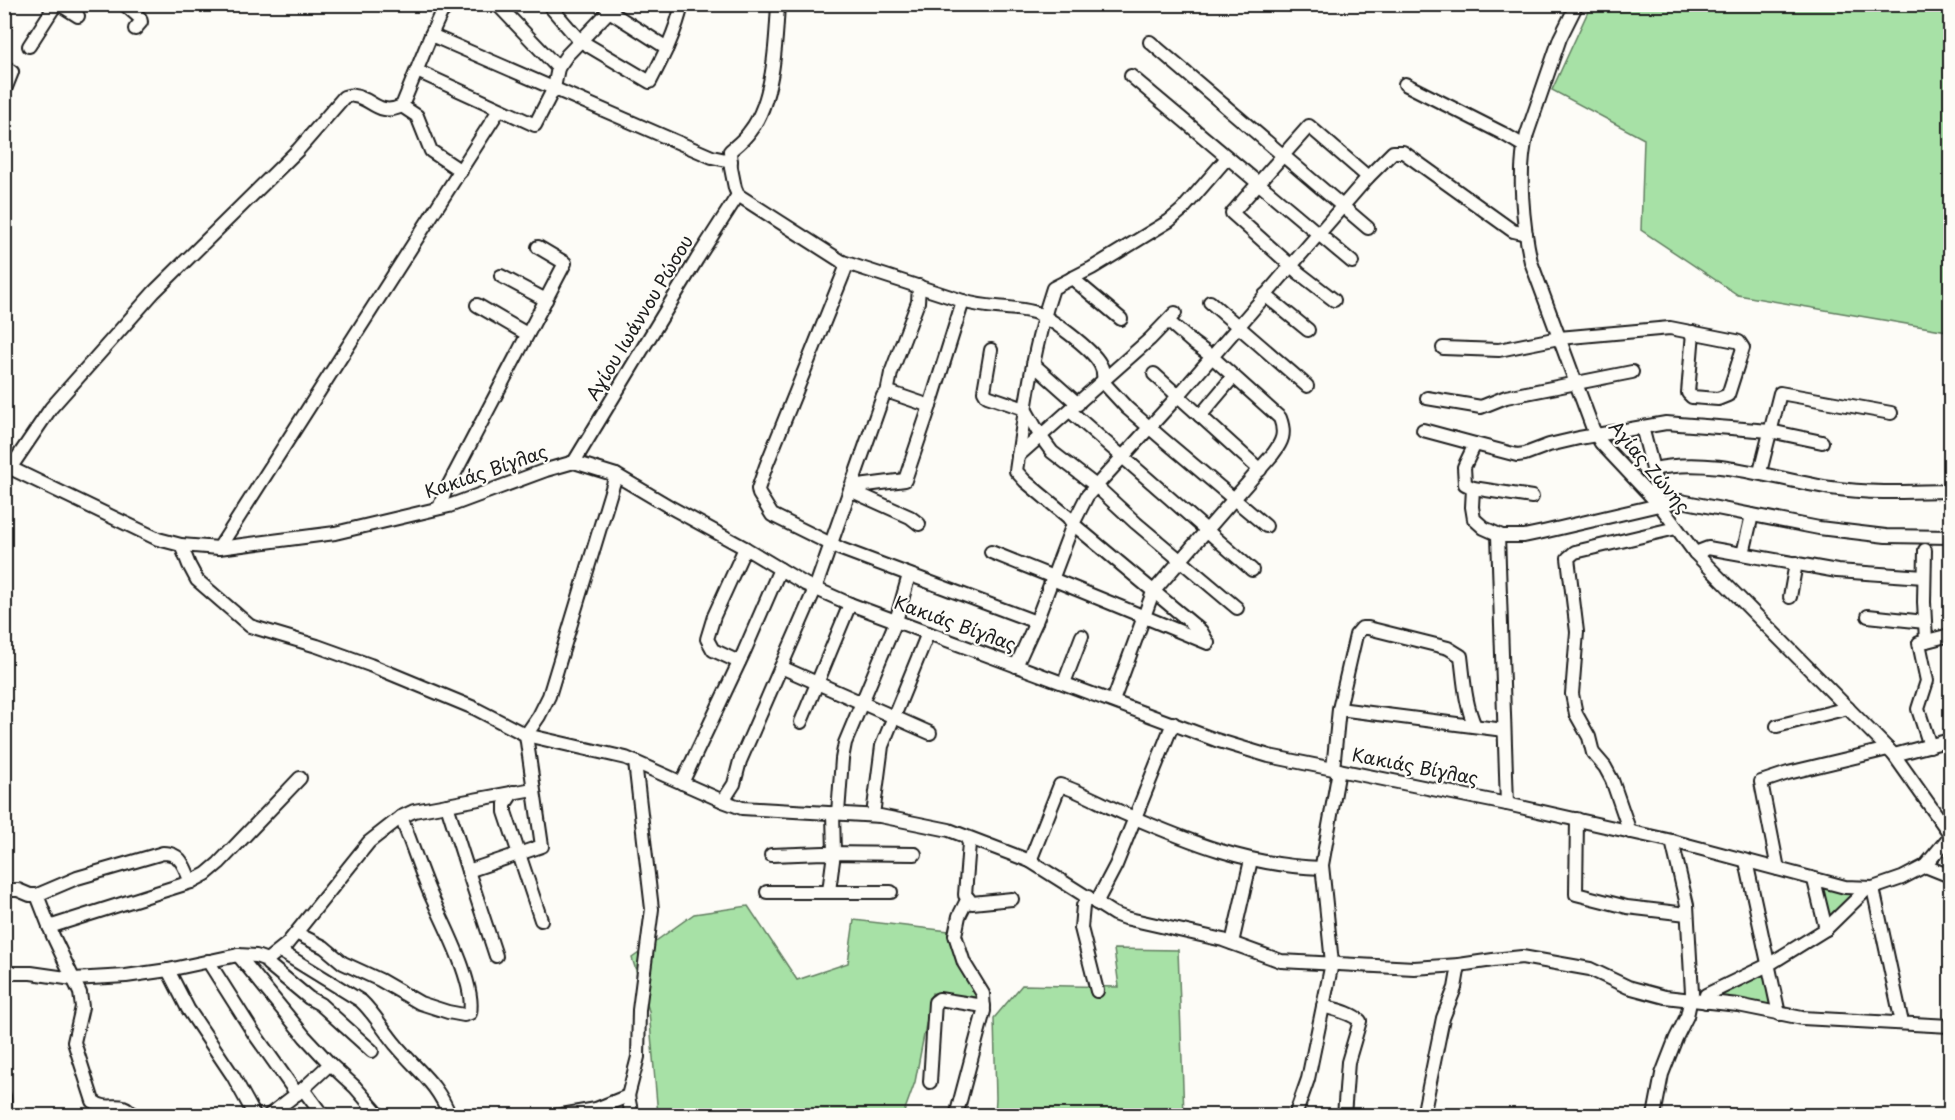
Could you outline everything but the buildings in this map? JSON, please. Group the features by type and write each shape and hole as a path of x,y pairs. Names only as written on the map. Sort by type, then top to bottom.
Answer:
{"street":[{"path":"29,46 57,4 78,16"},
{"path":"124,4 140,18 141,22 135,29"},
{"path":"497,4 558,68"},
{"path":"548,4 579,40 650,82 668,48 682,4"},
{"path":"778,4 776,40 769,85 760,113 751,131 730,152 738,195 843,262 974,304 1030,311 1043,316 1066,332 1097,359 1104,376 1103,382"},
{"name":"Αγίας Ζώνης","path":"1577,4 1560,38 1524,146 1522,171 1526,234 1534,270 1596,435 1660,506 1695,553 1891,752 1950,835"},
{"path":"8,466 51,408 154,292 298,150 344,97 355,95 380,109 395,109 402,106 430,35 445,6"},
{"path":"417,71 535,125 554,88 558,68 579,40 609,7 668,48"},
{"path":"430,35 702,152 731,161"},
{"path":"1150,42 1368,228"},
{"path":"4,66 12,72 4,92"},
{"path":"1131,76 1352,262"},
{"path":"1405,84 1524,146"},
{"path":"402,106 417,116 431,151 461,171"},
{"path":"219,548 499,110"},
{"path":"1334,300 1232,213 1310,126 1368,177"},
{"path":"4,134 4,144"},
{"path":"1016,666 1036,622 1073,524 1087,496 1178,396 1368,177 1394,152 1403,152 1513,231 1526,234"},
{"path":"991,552 1208,643 1201,631 1073,524 1016,471 1033,364 1043,316 1053,288 1169,221 1182,210 1227,158"},
{"name":"Αγίου Ιωάννου Ρώσου","path":"574,462 738,195"},
{"path":"439,508 445,492 565,264 538,247"},
{"path":"843,262 845,270 778,435 758,489 759,494 772,515 830,544 1036,622"},
{"path":"501,276 546,300"},
{"path":"1072,278 1121,319"},
{"path":"723,801 734,784 740,761 815,589 918,302 919,286"},
{"path":"1265,295 1308,330"},
{"path":"850,489 905,480 963,300"},
{"path":"1210,302 1307,386"},
{"path":"477,305 527,334"},
{"path":"1018,456 1103,382 1171,317 1193,344 1211,356 1280,418 1284,427 1281,443 1260,470 1153,592 1113,701"},
{"path":"1443,348 1499,350 1559,338 1670,328 1693,332 1739,342 1743,348 1728,395 1722,398 1692,397 1688,393 1693,332"},
{"path":"991,350 984,391 987,396 1026,409 1052,452 1096,486 1237,608"},
{"path":"1033,364 1123,457 1252,570"},
{"path":"1426,398 1481,407 1506,397 1632,372"},
{"path":"1154,374 1260,470"},
{"path":"1200,417 1233,377"},
{"path":"1103,382 1127,408 1266,526"},
{"path":"886,393 930,406"},
{"path":"1760,472 1780,393 1891,413"},
{"path":"1423,430 1517,455 1596,435 1666,423 1770,431 1822,442"},
{"path":"1642,427 1660,506"},
{"path":"1475,444 1464,466 1465,484 1473,488 1532,497"},
{"name":"Κακιάς Βίγλας","path":"8,466 158,539 181,546 219,548 335,533 439,508 574,462 616,475 815,589 850,604 1216,740 1269,756 1577,819 1672,841 1845,887 1870,888 1902,878 1925,866"},
{"path":"1653,469 1687,464 1760,472 1829,488 1863,491 1950,491"},
{"path":"468,871 542,846 526,735 540,716 551,689 616,475"},
{"path":"1473,488 1474,519 1484,528 1498,535 1524,536 1681,501 1819,528 1865,534 1950,537"},
{"path":"850,489 910,517 919,524"},
{"path":"1743,554 1752,515"},
{"path":"1630,832 1612,780 1593,753 1589,737 1576,714 1572,694 1576,632 1568,558 1575,552 1676,528"},
{"path":"1498,535 1507,804"},
{"path":"181,546 197,580 250,626 370,665 474,708 526,735 626,758 742,808 873,816 949,830 1030,861 1114,914 1232,943 1281,961 1414,968 1509,958 1541,959 1590,969 1628,987 1652,995 1706,998 1802,1018 1950,1026"},
{"path":"739,662 713,650 707,639 714,616 745,548"},
{"path":"1695,553 1708,548 1837,571 1924,577"},
{"path":"1925,550 1926,641"},
{"path":"1790,597 1796,563"},
{"path":"682,783 780,569"},
{"path":"829,891 845,743 896,621 909,575"},
{"path":"801,723 850,604"},
{"path":"1868,616 1925,622"},
{"path":"1295,1116 1308,1079 1332,963 1322,868 1336,770 1339,709 1356,635 1362,628 1368,628 1448,648 1461,656 1469,713 1475,726"},
{"path":"873,816 882,746 928,633"},
{"path":"1930,746 1918,710 1927,681 1919,643 1950,635"},
{"path":"1064,683 1082,636"},
{"path":"780,667 930,733"},
{"path":"1777,726 1848,708"},
{"path":"1339,709 1504,730"},
{"path":"1097,992 1081,928 1083,906 1092,900 1116,865 1173,723"},
{"path":"1778,869 1761,782 1788,773 1930,746 1950,740"},
{"path":"632,1116 628,1096 638,1058 639,1010 652,909 635,762"},
{"path":"49,927 191,882 206,874 219,864 300,777"},
{"path":"1030,861 1060,785 1192,842 1251,860 1294,867 1322,868"},
{"path":"267,960 280,951 297,933 369,842 401,818 414,811 533,789"},
{"path":"513,792 505,804 505,812 541,920"},
{"path":"447,804 496,956"},
{"path":"297,933 324,947 343,963 380,980 420,1003 448,1012 464,1015 470,1013 471,1006 466,979 401,818"},
{"path":"1577,819 1576,894 1627,907 1688,914"},
{"path":"1950,835 1925,866 1950,876"},
{"path":"966,837 969,843 965,895 972,903 1012,899"},
{"path":"1654,1116 1665,1064 1687,1016 1692,997 1688,914 1672,841"},
{"path":"4,890 18,890 37,895 76,878 163,853 172,853 178,857 191,882"},
{"path":"771,855 915,854"},
{"path":"1232,943 1251,860"},
{"path":"1746,861 1779,1014"},
{"path":"1814,880 1826,929"},
{"path":"1706,998 1768,965 1826,929 1870,888 1902,1023"},
{"path":"767,892 891,892"},
{"path":"37,895 49,927 80,993 82,1007 75,1033 75,1049 93,1101 105,1108 122,1106 128,1108 133,1116"},
{"path":"956,1116 984,1011 983,994 964,963 955,934 959,916 968,897"},
{"path":"280,951 361,1001 399,1049 430,1080 439,1092 450,1116"},
{"path":"4,973 31,973 73,979 126,976 168,970 238,955 256,956 267,960 268,964 309,998 320,1004 372,1051"},
{"path":"238,955 330,1064 355,1087 380,1116"},
{"path":"208,961 253,1032 322,1116"},
{"path":"1423,1116 1443,1018 1455,988 1459,965"},
{"path":"168,970 188,1009 233,1076 255,1116"},
{"path":"930,1082 935,1002 939,999 984,1006"},
{"path":"1323,1006 1349,1014 1360,1021 1348,1062 1344,1116"},
{"path":"268,1116 330,1064"},
{"path":"4,1096 5,1116"},
{"path":"556,1116 596,1108 628,1096"}],"green space":[{"path":"1591,5 1950,5 1950,452 1947,453 1947,331 1738,295 1641,230 1644,139 1552,90"},
{"path":"1819,886 1853,894 1854,897 1827,922"},
{"path":"748,906 797,980 848,963 854,920 949,931 962,965 980,999 932,993 915,1082 903,1115 658,1115 649,1011 632,958 694,914"},
{"path":"1114,949 1178,950 1184,1115 995,1115 994,1018 1022,985 1119,987"},
{"path":"1764,970 1773,1007 1719,998 1719,991"}]}
